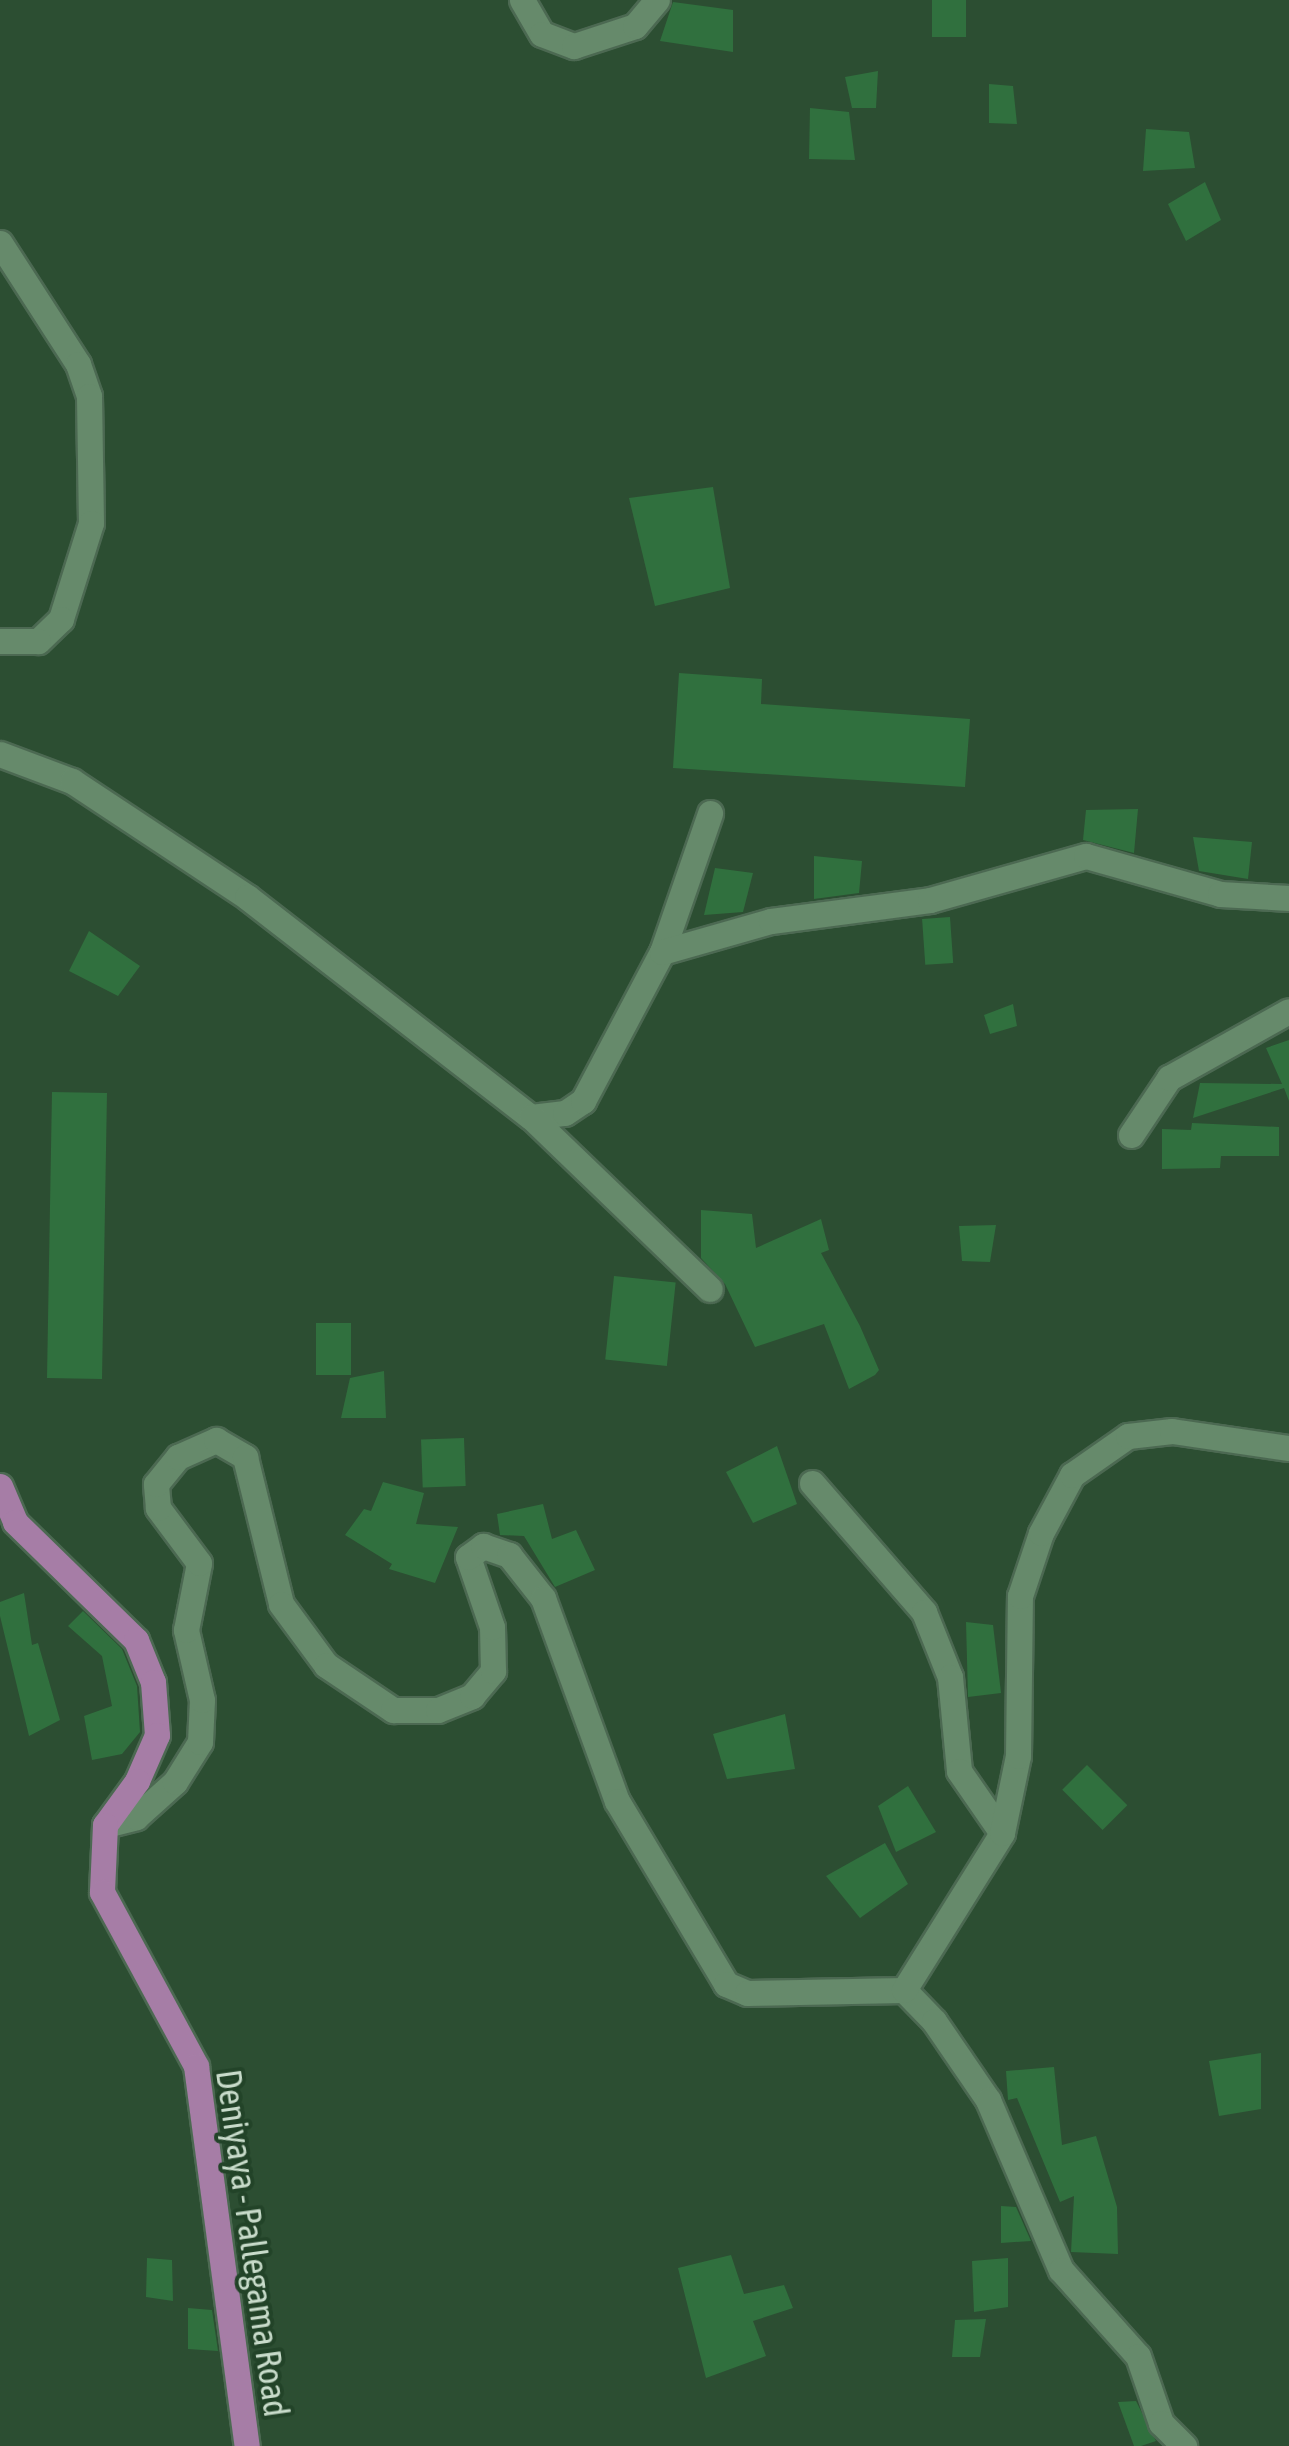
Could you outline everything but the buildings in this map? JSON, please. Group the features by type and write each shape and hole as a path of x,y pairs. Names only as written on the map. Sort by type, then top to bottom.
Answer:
{"main road":[{"path":"0,1486 15,1522 136,1640 153,1682 158,1735 137,1781 105,1825"},
{"name":"Deniyaya - Pallegama Road","path":"105,1825 102,1892 196,2066 247,2446"}],"street":[{"path":"522,0 542,34 574,46 635,26 657,0"},
{"path":"0,243 78,364 89,396 91,523 61,619 38,641 0,641"},
{"path":"0,754 72,781 247,898 531,1117 710,1289"},
{"path":"531,1117 566,1113 582,1101 662,952 710,812"},
{"path":"662,952 771,920 930,900 1086,856 1220,894 1289,898"},
{"path":"1131,1135 1169,1078 1289,1011"},
{"path":"904,1990 1002,1833 1018,1756 1020,1596 1040,1532 1072,1475 1128,1436 1172,1431 1289,1448"},
{"path":"105,1825 136,1817 175,1782 200,1742 202,1700 186,1630 199,1563 158,1508 156,1484 178,1457 216,1440 245,1456 282,1604 326,1666 393,1710 438,1710 472,1696 493,1671 492,1626 468,1557 483,1546 509,1554 544,1598 617,1801 726,1984 747,1993 904,1990 934,2020 988,2100 1062,2270 1138,2356 1160,2423 1184,2446"},
{"path":"812,1483 924,1612 950,1677 960,1771 1002,1833"}]}
